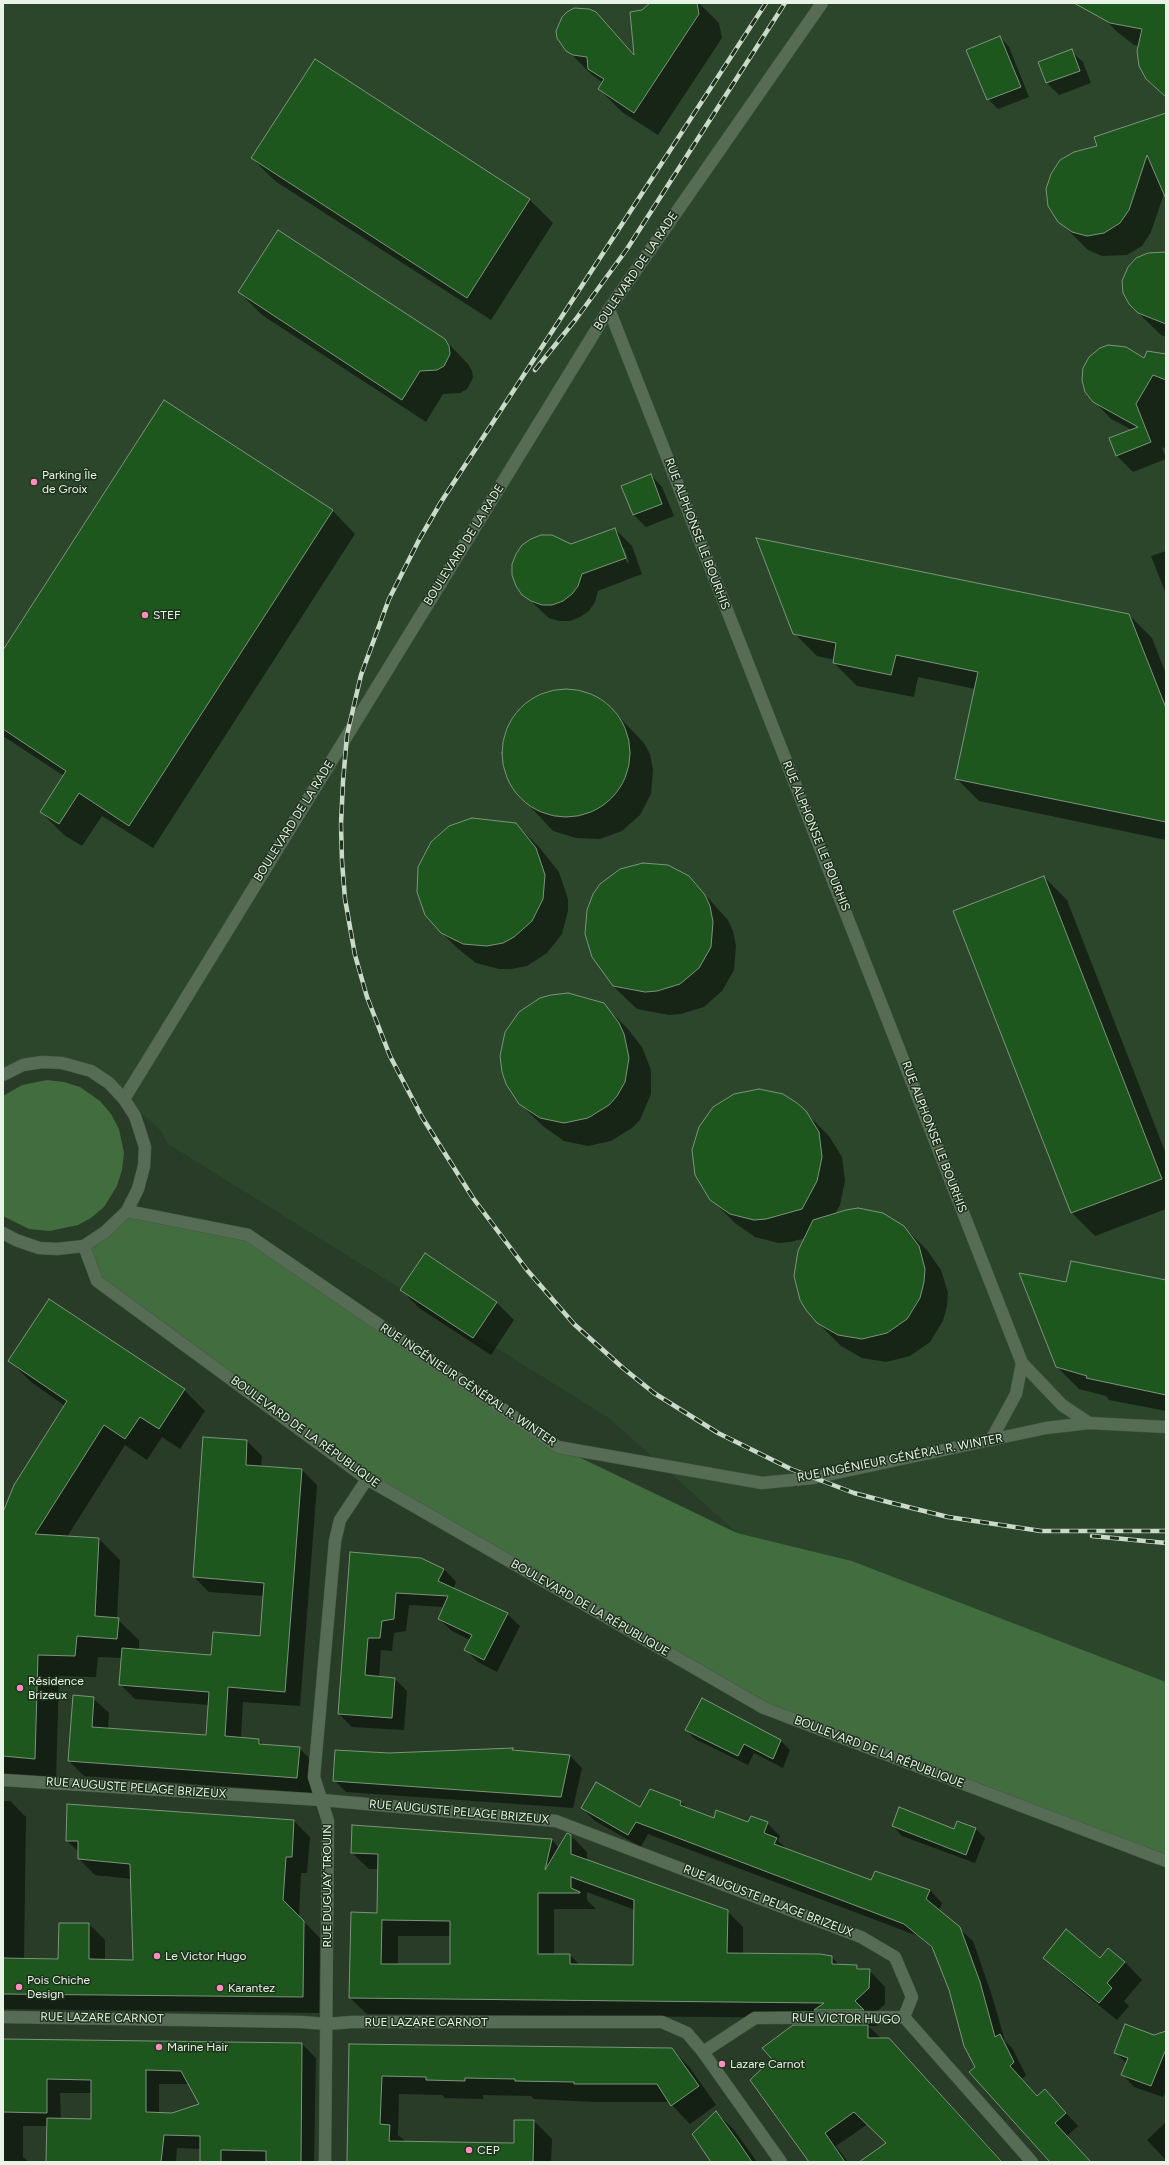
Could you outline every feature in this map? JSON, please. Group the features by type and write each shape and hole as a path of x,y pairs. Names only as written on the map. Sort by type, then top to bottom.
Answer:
{"street":[{"name":"BOULEVARD DE LA RADE","path":"124,1099 609,309 822,3"},
{"name":"RUE ALPHONSE LE BOURHIS","path":"609,309 1022,1363 1062,1405 1089,1423"},
{"path":"3,1075 23,1065 42,1062 62,1063 91,1071 109,1083 124,1099 135,1116 145,1147 144,1166 138,1188 128,1211 105,1232 84,1246 57,1249 39,1248 16,1240 3,1233"},
{"name":"RUE INGÉNIEUR GÉNÉRAL R. WINTER","path":"128,1211 248,1235 558,1447 762,1483 813,1478 1046,1428 1089,1423 1166,1427"},
{"name":"BOULEVARD DE LA RÉPUBLIQUE","path":"84,1246 97,1281 367,1479 764,1708 1166,1861"},
{"path":"991,1440 1016,1394 1022,1363"},
{"name":"RUE DUGUAY TROUIN","path":"325,2162 328,1821 314,1777 335,1541 340,1520 367,1479"},
{"name":"RUE AUGUSTE PELAGE BRIZEUX","path":"3,1780 322,1800 556,1821 861,1937 895,1957 912,1997 904,2017"},
{"name":"RUE LAZARE CARNOT","path":"3,2017 301,2022 327,2024 352,2022 662,2022 687,2033 703,2052 781,2162"},
{"name":"RUE VICTOR HUGO","path":"703,2052 755,2018 904,2017 1032,2162"}],"shaded area":[{"path":"3,3 1166,3 1166,1682 852,1561 737,1533 609,1418 168,1144 161,1131 109,1083 62,1063 3,1075"},
{"path":"47,1080 64,1082 80,1087 100,1101 111,1114 119,1129 124,1153 122,1170 117,1186 104,1207 91,1218 78,1225 50,1231 29,1229 3,1216 3,1096 22,1085"},
{"path":"127,1211 248,1235 558,1447 737,1533 852,1561 1166,1682 1166,1861 764,1708 367,1479 97,1281 84,1246"}],"building":[{"path":"650,3 697,3 699,14 634,113 598,89 604,79 588,69 587,57 573,55 566,51 557,38 556,31 562,17 567,12 574,8 589,9 596,12 634,55 630,12 642,10"},
{"path":"1074,3 1166,3 1166,97 1146,79 1139,66 1137,51 1142,29 1110,23"},
{"path":"1000,36 1021,87 987,100 966,50"},
{"path":"1072,49 1080,71 1046,83 1038,62"},
{"path":"315,59 530,199 467,298 251,158"},
{"path":"1166,113 1166,199 1147,155 1129,210 1120,223 1104,233 1087,236 1072,232 1058,222 1048,206 1046,189 1051,174 1060,160 1074,152 1097,146 1094,137"},
{"path":"278,230 445,339 449,346 450,354 444,366 437,370 420,371 402,400 238,292"},
{"path":"1166,252 1166,324 1138,313 1129,304 1123,293 1122,281 1128,267 1136,258 1148,253"},
{"path":"1108,345 1126,347 1144,358 1147,351 1166,354 1166,380 1153,375 1136,404 1151,442 1116,456 1109,438 1138,427 1093,402 1085,392 1082,380 1083,368 1089,357 1100,348"},
{"path":"164,400 333,510 129,826 79,793 59,824 40,812 66,771 3,729 3,650"},
{"path":"651,474 662,504 633,515 621,486"},
{"path":"615,528 626,558 582,574 578,586 572,594 563,601 552,605 542,605 531,601 522,595 516,586 512,575 512,564 522,545 531,539 541,535 552,535 571,544"},
{"path":"756,538 1129,614 1166,708 1166,822 955,779 978,672 896,655 891,675 833,663 836,643 793,634"},
{"path":"560,689 572,689 591,693 612,707 626,728 630,753 626,778 612,799 591,813 572,817 560,817 541,813 520,799 506,778 502,759 502,747 506,728 520,707 541,693"},
{"path":"472,818 516,823 536,848 545,875 543,899 532,921 514,937 503,943 487,946 463,944 441,933 425,915 417,892 418,867 431,842 449,826"},
{"path":"643,863 668,865 689,876 705,895 710,906 713,922 711,947 699,968 680,984 657,991 645,992 613,986 592,957 585,934 587,910 593,894 600,884 620,869"},
{"path":"1044,876 1162,1179 1071,1213 953,911"},
{"path":"568,993 604,1003 619,1023 624,1034 629,1058 625,1082 617,1096 609,1105 588,1118 564,1123 540,1118 519,1104 506,1084 502,1072 500,1056 505,1032 519,1012 540,998"},
{"path":"759,1089 783,1094 806,1111 819,1132 822,1157 817,1181 802,1209 766,1219 754,1220 730,1214 710,1200 695,1175 692,1150 699,1127 713,1107 734,1094"},
{"path":"858,1208 883,1213 904,1226 919,1246 925,1269 924,1282 920,1298 907,1319 887,1333 862,1339 838,1335 817,1323 800,1300 794,1276 798,1251 813,1220"},
{"path":"425,1253 497,1302 473,1338 400,1290"},
{"path":"1071,1261 1166,1280 1166,1395 1086,1378 1087,1376 1056,1367 1019,1273 1066,1282"},
{"path":"49,1299 185,1389 159,1429 140,1417 125,1439 104,1425 35,1534 99,1538 95,1616 119,1618 117,1639 77,1636 75,1656 38,1655 35,1759 3,1756 3,1512 14,1485 67,1401 8,1361"},
{"path":"203,1437 247,1440 246,1465 302,1469 285,1692 228,1687 225,1736 259,1739 259,1744 300,1747 297,1778 68,1761 73,1695 94,1697 92,1727 206,1735 209,1692 119,1685 122,1648 211,1655 213,1632 260,1636 264,1583 193,1577"},
{"path":"350,1552 421,1558 444,1569 438,1581 508,1613 484,1660 464,1650 472,1635 438,1619 448,1596 396,1593 394,1619 382,1621 380,1638 368,1638 365,1675 395,1678 392,1718 338,1714"},
{"path":"702,1698 781,1740 773,1759 744,1744 738,1756 685,1730"},
{"path":"513,1748 512,1750 570,1755 561,1797 333,1781 335,1750 389,1753"},
{"path":"596,1782 640,1807 650,1789 681,1801 680,1805 714,1818 716,1810 748,1822 751,1816 768,1822 764,1833 777,1838 774,1844 871,1880 875,1871 930,1890 926,1899 960,1927 980,1982 995,2037 1000,2034 1014,2062 1010,2066 1037,2096 1045,2089 1066,2113 1055,2123 1091,2162 1050,2162 969,2072 975,2067 964,2046 949,1990 932,1947 904,1924 636,1822 628,1835 581,1808"},
{"path":"67,1804 294,1820 292,1857 286,1857 283,1900 304,1921 303,1997 3,1994 3,1958 58,1959 59,1923 89,1923 89,1959 133,1960 130,1864 78,1859 78,1841 66,1841"},
{"path":"899,1807 954,1829 957,1821 976,1828 966,1855 892,1826"},
{"path":"352,1825 552,1839 545,1870 567,1833 571,1835 571,1854 728,1910 727,1953 820,1954 832,1956 832,1964 857,1965 857,1969 870,1969 869,1988 855,2001 864,2010 814,2010 824,2003 349,1998 351,1912 377,1913 378,1854 351,1853","holes":["571,1877 634,1900 633,1965 570,1964 570,1954 538,1954 538,1893 580,1893 571,1888","382,1920 450,1921 450,1964 381,1964"]},
{"path":"1066,1929 1100,1958 1108,1948 1125,1962 1107,1983 1112,1988 1099,2003 1043,1958"},
{"path":"1125,2024 1154,2035 1166,2031 1166,2049 1151,2086 1121,2075 1128,2058 1114,2053"},
{"path":"793,2025 868,2025 868,2038 889,2038 1002,2162 859,2162 886,2143 854,2112 825,2133 845,2162 809,2162 750,2080 772,2059 762,2048"},
{"path":"3,2039 302,2043 301,2162 266,2162 266,2151 221,2150 221,2162 200,2162 200,2136 164,2135 161,2162 46,2162 47,2118 91,2119 91,2080 47,2079 47,2113 3,2112","holes":["146,2070 181,2071 199,2104 172,2113 146,2112"]},
{"path":"349,2044 672,2048 699,2086 671,2106 657,2084 574,2084 574,2082 465,2078 465,2081 426,2080 426,2077 382,2076 380,2124 390,2125 389,2141 514,2143 514,2120 534,2120 533,2162 347,2162"},
{"path":"716,2111 752,2162 711,2162 692,2134"}],"railway":[{"path":"766,3 441,502 420,538 389,599 361,675 347,735 341,824 342,861 345,899 355,955 367,997 390,1056 422,1117 473,1198 527,1270 574,1324 623,1368 654,1393 718,1433 791,1469 854,1493 948,1517 1041,1531 1166,1531"},
{"path":"535,370 576,319 627,249 785,3"},
{"path":"1092,1536 1166,1543"}],"place":[{"name":"Parking Île de Groix","path":"34,482"},
{"name":"STEF","path":"145,615"},
{"name":"Résidence Brizeux","path":"20,1688"},
{"name":"Le Victor Hugo","path":"157,1956"},
{"name":"Pois Chiche Design","path":"19,1987"},
{"name":"Karantez","path":"220,1988"},
{"name":"Marine Hair","path":"159,2047"},
{"name":"Lazare Carnot","path":"722,2064"},
{"name":"CEP","path":"469,2150"}]}
